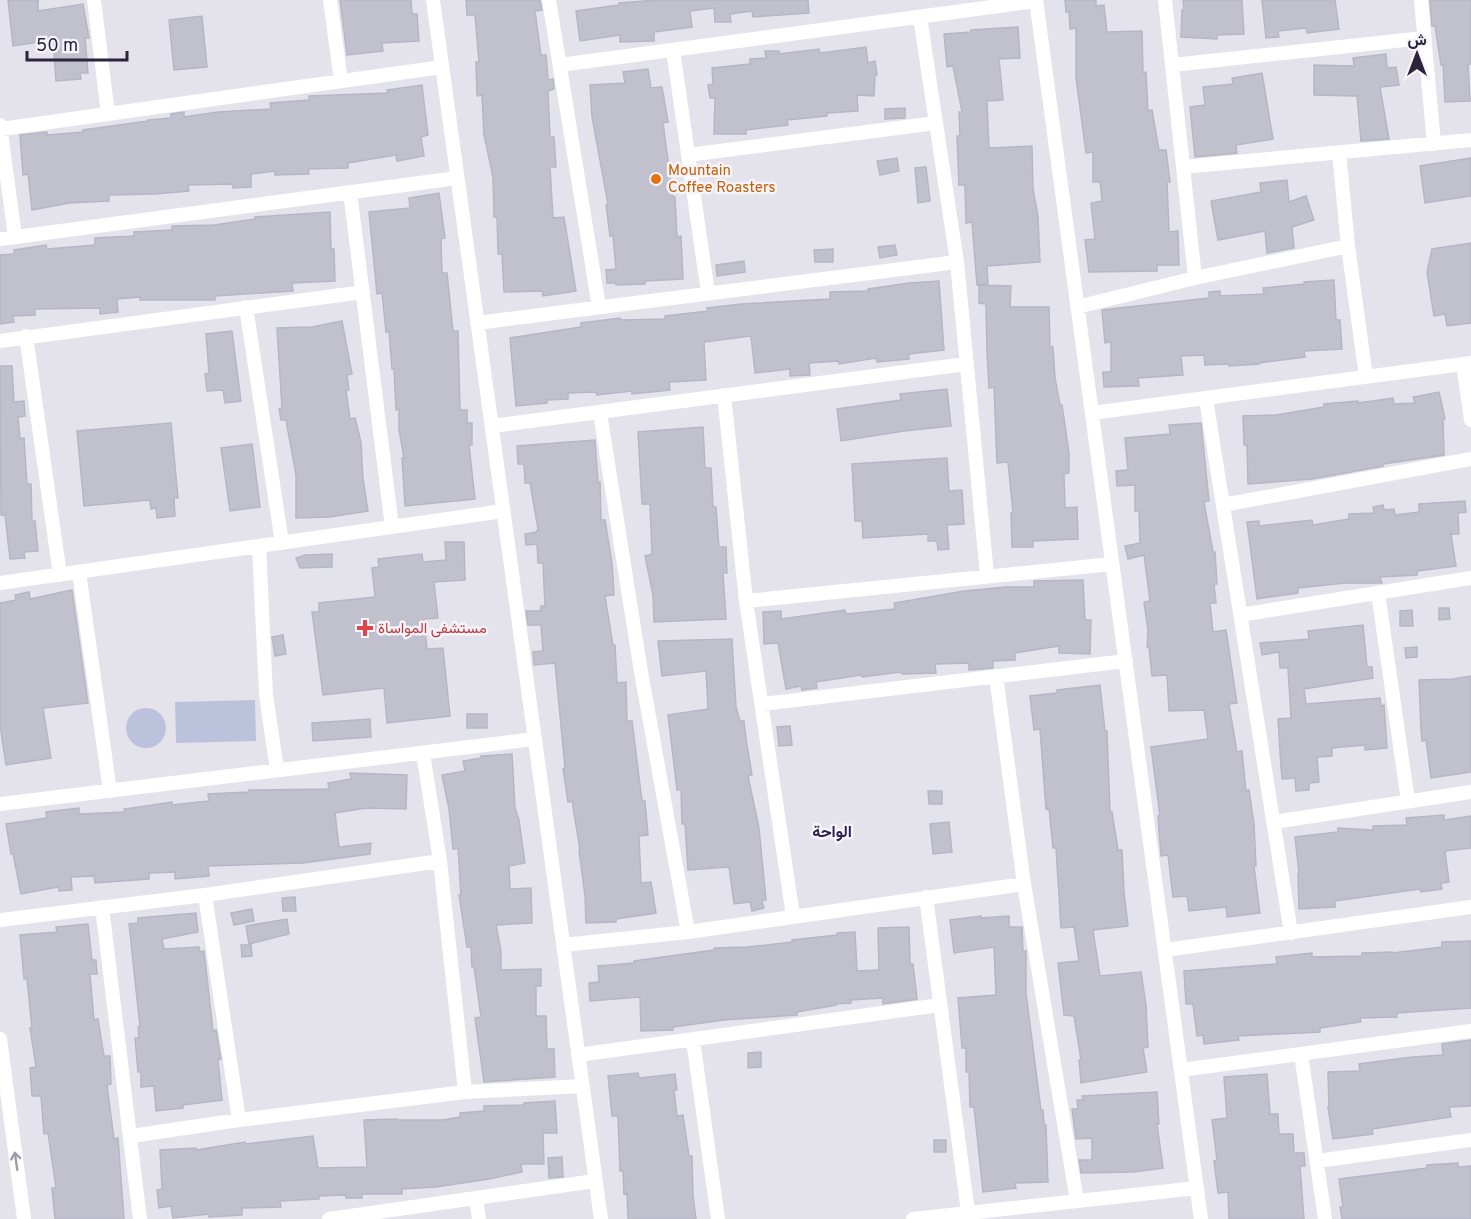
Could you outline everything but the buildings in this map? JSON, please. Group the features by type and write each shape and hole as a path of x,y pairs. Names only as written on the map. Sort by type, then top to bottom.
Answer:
{"street":[{"path":"94,0 108,114"},
{"path":"330,0 341,81"},
{"path":"433,0 601,1219"},
{"path":"549,0 599,307"},
{"path":"1165,0 1195,278"},
{"path":"1421,0 1434,144"},
{"path":"560,65 1036,1 1202,1219"},
{"path":"920,17 957,261 987,575"},
{"path":"1172,66 1424,38"},
{"path":"674,50 708,293"},
{"path":"15,237 0,127 442,67"},
{"path":"688,154 936,123"},
{"path":"1183,167 1471,140"},
{"path":"1339,153 1348,246 1366,377"},
{"path":"0,239 458,178"},
{"path":"350,192 392,527"},
{"path":"1077,307 1195,278 1348,246"},
{"path":"477,323 957,261"},
{"path":"0,340 363,292"},
{"path":"246,307 282,543"},
{"path":"26,336 60,575"},
{"path":"492,426 966,364"},
{"path":"1092,413 1467,364 1471,420"},
{"path":"724,395 746,601 793,916"},
{"path":"1206,399 1291,933"},
{"path":"600,413 641,672 688,932"},
{"path":"1223,505 1471,459"},
{"path":"0,583 503,511"},
{"path":"259,546 266,695 277,770"},
{"path":"746,601 1112,564"},
{"path":"79,572 110,791"},
{"path":"1240,615 1471,578"},
{"path":"1378,592 1408,801"},
{"path":"762,704 1126,661"},
{"path":"996,676 1024,884 1077,1201"},
{"path":"0,804 535,739"},
{"path":"423,753 440,861 465,1092"},
{"path":"1274,822 1471,792"},
{"path":"0,920 205,895 440,861"},
{"path":"563,945 688,932 1024,884"},
{"path":"205,895 239,1120"},
{"path":"926,897 968,1212"},
{"path":"102,907 140,1219"},
{"path":"1165,950 1471,907"},
{"path":"578,1055 940,1005"},
{"path":"1181,1070 1471,1032"},
{"path":"0,1039 24,1219"},
{"path":"693,1040 718,1219"},
{"path":"1301,1054 1325,1219"},
{"path":"131,1136 465,1092 583,1086"},
{"path":"1317,1161 1471,1140"},
{"path":"328,1219 596,1181"},
{"path":"913,1219 1197,1188"},
{"path":"476,1198 479,1219"}],"shaded area":[{"path":"255,700 256,741 176,743 175,702"},
{"path":"146,708 160,714 166,728 160,742 146,748 132,742 126,728 132,714"}],"place":[{"name":"Mountain Coffee Roasters","path":"656,179"},
{"name":"مستشفى المواساة","path":"365,628"}],"district":[{"name":"الواحة","path":"832,831"}]}
